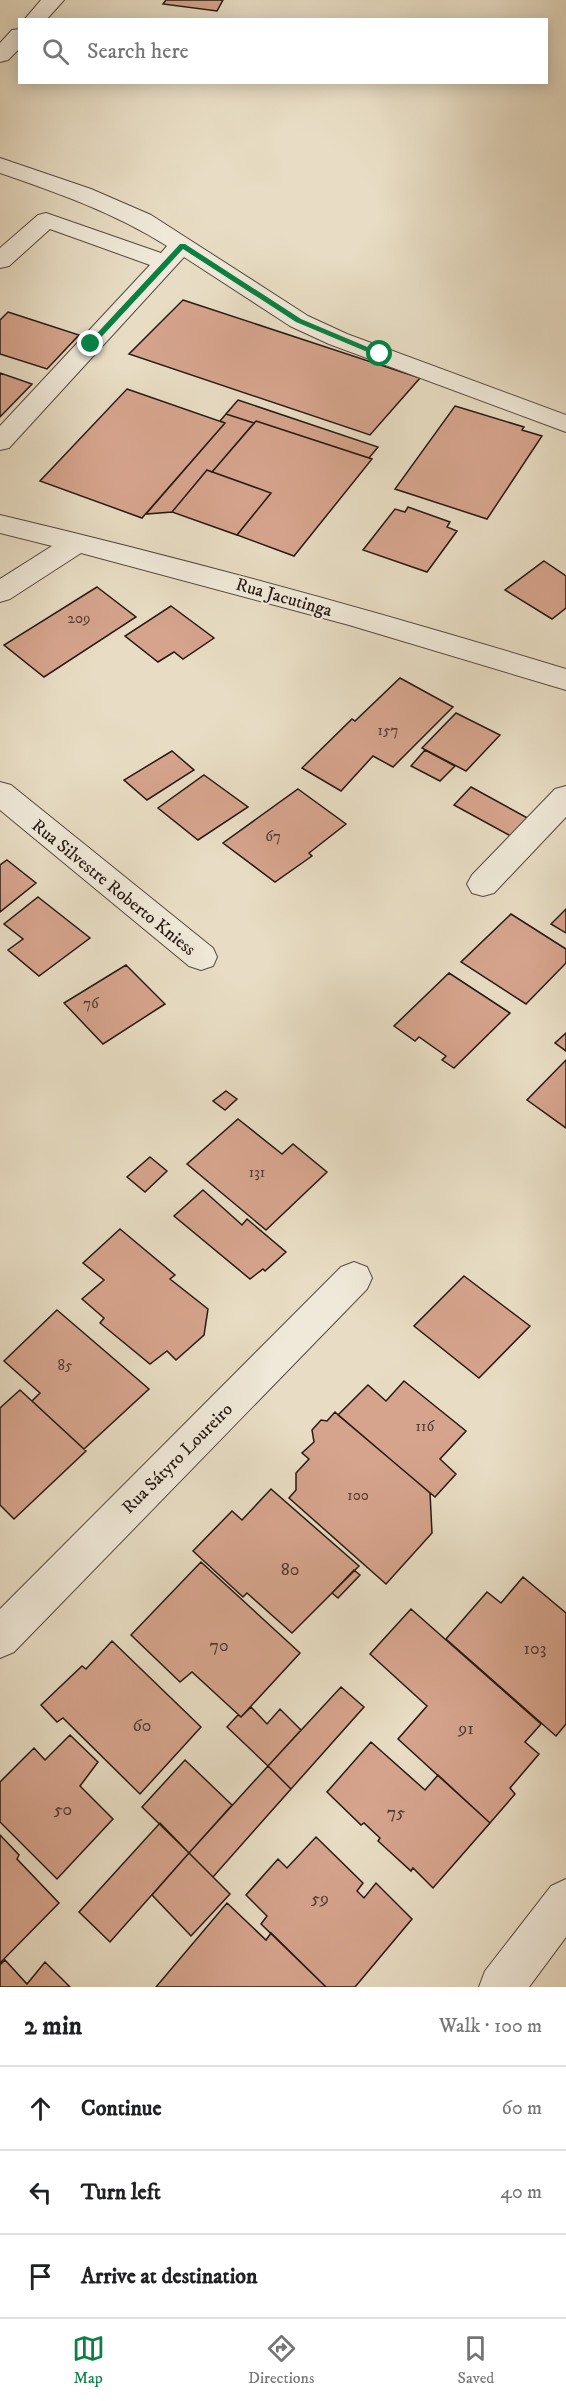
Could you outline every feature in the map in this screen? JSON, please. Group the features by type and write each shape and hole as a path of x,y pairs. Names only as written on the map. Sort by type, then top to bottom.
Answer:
{"street":[{"path":"36,18 53,0"},
{"path":"0,55 18,37"},
{"path":"0,165 110,204 143,220 174,254"},
{"path":"0,261 45,220 174,254 298,321 338,339 566,424"},
{"path":"0,442 174,254"},
{"name":"Rua Jacutinga","path":"0,524 78,542 356,617 566,680"},
{"path":"0,592 78,542"},
{"name":"Rua Silvestre Roberto Kniess","path":"0,793 201,957"},
{"path":"483,884 566,797"},
{"name":"Rua Sátyro Loureiro","path":"0,1638 354,1278"},
{"path":"501,1987 566,1901"}],"building":[{"path":"166,0 223,0 217,11 163,4"},
{"path":"183,300 420,378 370,435 129,354"},
{"path":"8,312 79,335 47,369 0,354 0,320"},
{"path":"0,373 32,384 0,417"},
{"path":"127,389 225,423 142,518 40,481"},
{"path":"238,400 378,447 369,458 256,421 254,423 226,414"},
{"path":"455,406 524,427 522,430 542,436 487,519 395,489"},
{"path":"226,414 254,423 212,472 207,470 172,512 146,514 225,423 220,421"},
{"path":"256,421 372,459 294,556 237,535 271,493 212,472"},
{"path":"207,470 271,493 237,535 172,512"},
{"path":"408,507 450,522 447,527 457,531 427,572 363,550 395,509 405,512"},
{"path":"544,561 566,576 566,608 552,619 505,590"},
{"path":"97,587 136,617 44,677 4,645"},
{"path":"171,606 214,638 183,659 174,652 158,662 125,636"},
{"path":"400,678 453,707 393,767 373,756 341,791 302,768 352,719 355,721"},
{"path":"456,713 500,735 466,771 422,748"},
{"path":"425,750 455,766 440,781 411,766"},
{"path":"172,751 194,770 147,800 124,780"},
{"path":"204,775 248,807 198,840 158,808"},
{"path":"471,787 533,821 516,839 454,805"},
{"path":"298,789 346,824 309,853 312,856 275,882 223,843"},
{"path":"7,860 36,883 0,912 0,865"},
{"path":"38,897 90,938 39,976 8,950 23,939 4,924"},
{"path":"566,909 566,933 551,924"},
{"path":"511,914 566,949 566,963 526,1004 461,962"},
{"path":"126,965 165,1004 103,1044 64,1003"},
{"path":"449,973 510,1013 454,1068 442,1060 446,1056 419,1037 415,1041 394,1026"},
{"path":"566,1033 566,1051 555,1043"},
{"path":"566,1060 566,1128 527,1100"},
{"path":"226,1091 237,1099 225,1110 213,1101"},
{"path":"238,1119 282,1154 293,1144 327,1172 266,1230 187,1164"},
{"path":"150,1157 167,1171 145,1192 127,1177"},
{"path":"203,1190 242,1225 247,1219 286,1252 265,1271 263,1269 250,1279 174,1216"},
{"path":"120,1229 175,1275 170,1279 208,1309 204,1335 176,1360 167,1351 150,1364 100,1323 104,1318 82,1299 104,1280 83,1263"},
{"path":"464,1276 530,1326 479,1378 414,1326"},
{"path":"57,1310 149,1389 84,1449 32,1401 40,1393 4,1361"},
{"path":"404,1381 466,1431 440,1459 456,1474 435,1497 338,1415 368,1385 386,1401"},
{"path":"20,1390 86,1451 14,1519 0,1505 0,1408"},
{"path":"335,1412 430,1493 432,1533 386,1584 289,1498 296,1490 296,1473 309,1459 302,1453 314,1442 312,1430 321,1420 327,1421"},
{"path":"271,1489 359,1566 292,1633 247,1593 243,1597 193,1551 232,1511 242,1520"},
{"path":"201,1562 300,1653 241,1717 192,1672 180,1682 131,1635"},
{"path":"354,1570 360,1575 338,1598 332,1593"},
{"path":"523,1577 566,1613 566,1724 556,1736 446,1639 487,1592 501,1603"},
{"path":"411,1609 541,1724 525,1742 539,1754 510,1788 515,1794 490,1823 398,1739 427,1706 370,1654"},
{"path":"112,1641 201,1727 140,1794 63,1718 57,1722 41,1705 82,1666 86,1669"},
{"path":"341,1687 364,1707 291,1789 268,1766"},
{"path":"251,1707 267,1724 280,1709 301,1730 268,1766 227,1727 238,1715 241,1717"},
{"path":"70,1735 98,1762 80,1786 113,1819 57,1879 0,1822 0,1782 34,1748 45,1760"},
{"path":"371,1742 425,1790 438,1775 490,1823 433,1888 413,1868 411,1871 378,1841 380,1838 364,1823 361,1825 327,1792"},
{"path":"185,1760 232,1805 189,1853 142,1807"},
{"path":"268,1766 291,1789 213,1877 189,1853"},
{"path":"160,1823 189,1853 110,1942 79,1912"},
{"path":"0,1835 19,1855 17,1859 59,1903 0,1963"},
{"path":"316,1837 363,1883 357,1891 364,1898 376,1883 412,1919 355,1987 326,1987 261,1924 267,1916 246,1895 278,1859 287,1868"},
{"path":"189,1853 230,1894 191,1936 152,1895"},
{"path":"227,1903 266,1940 271,1933 326,1987 156,1987"},
{"path":"5,1960 27,1984 45,1962 70,1987 0,1987 0,1965"}],"route":[{"path":"91,344 182,245 298,321 380,354"}]}
